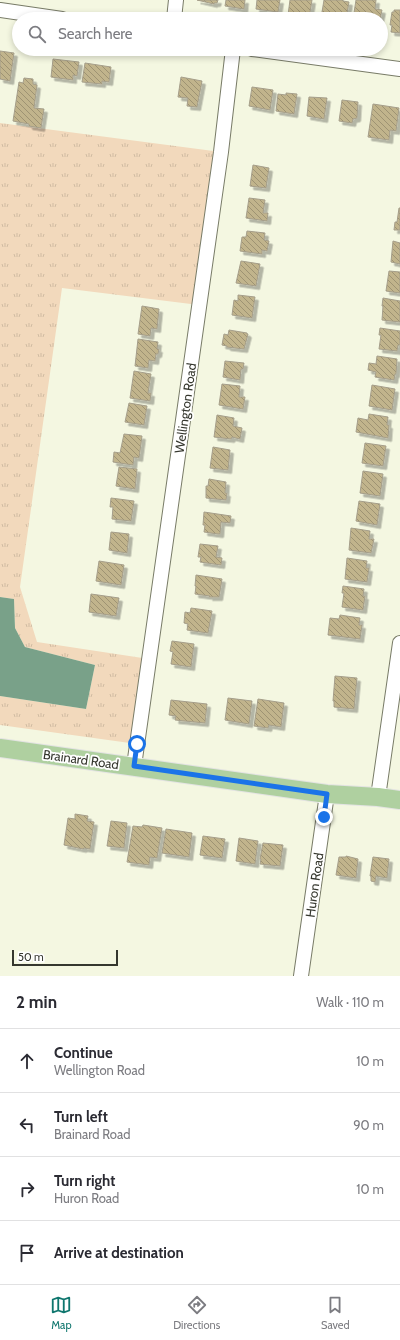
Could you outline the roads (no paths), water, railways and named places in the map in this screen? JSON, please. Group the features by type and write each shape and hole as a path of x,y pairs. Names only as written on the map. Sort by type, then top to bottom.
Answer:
{"main road":[{"name":"Brainard Road","path":"0,748 327,794 400,800"}],"street":[{"path":"175,12 176,0"},
{"path":"0,10 14,12"},
{"name":"Wellington Road","path":"134,766 220,160 232,56"},
{"path":"304,56 400,69"},
{"path":"378,797 400,643"},
{"name":"Huron Road","path":"301,976 327,794"}]}
